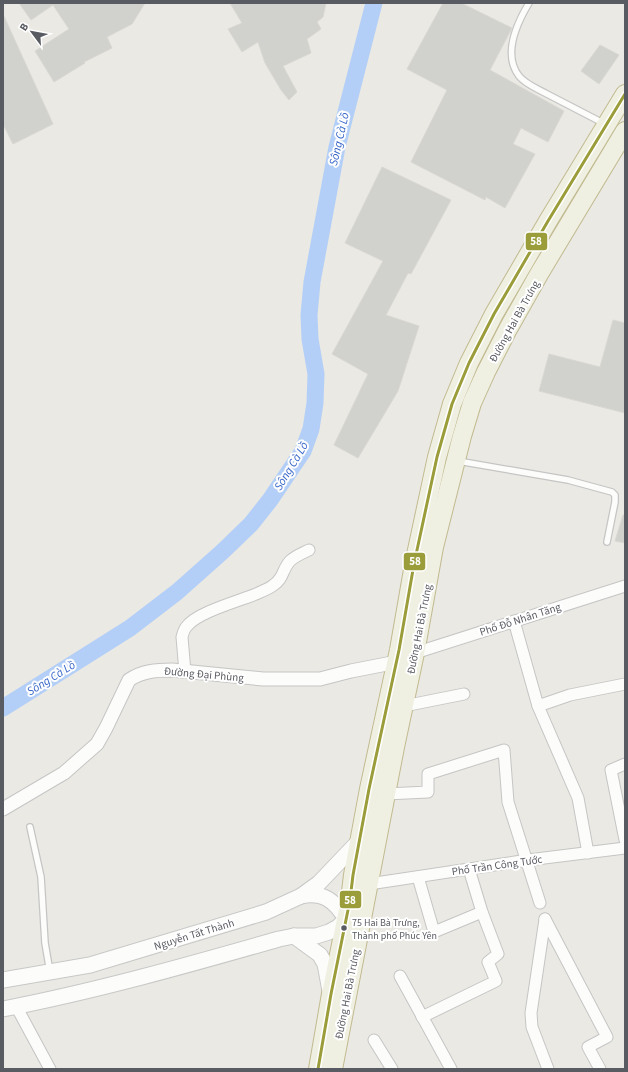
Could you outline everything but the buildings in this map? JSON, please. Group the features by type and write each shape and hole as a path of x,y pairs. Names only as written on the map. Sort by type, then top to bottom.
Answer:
{"highway":[{"name":"Đường Hai Bà Trưng","path":"318,1069 369,789 397,662 414,564 437,457 452,404 469,363 498,307 625,94"},
{"name":"Đường Hai Bà Trưng","path":"333,1069 415,653 434,547 462,436 472,403 486,372 539,274 625,131"},
{"path":"437,457 456,461"}],"main road":[{"name":"Nguyễn Tất Thành","path":"3,980 90,965 266,912 301,896 319,883 360,840"},
{"path":"9,1007 46,1000 158,973 294,936 316,936 329,932 338,927 346,918 339,908 328,899 320,895 311,893 301,896"},
{"path":"294,936 320,955 325,964 331,994"}],"street":[{"path":"185,672 182,637 186,626 205,614 274,585 279,581 290,561 309,550"},
{"name":"Phố Đỗ Nhân Tăng","path":"415,653 625,586"},
{"path":"514,621 538,706 578,798 588,853"},
{"name":"Đường Đại Phùng","path":"3,809 64,773 97,744 129,680 136,675 158,670 172,670 263,679 320,679 397,662 415,653"},
{"path":"538,706 570,695 625,684"},
{"path":"404,706 464,694"},
{"path":"386,794 428,792 428,774 504,750 508,802 528,860 540,903"},
{"path":"625,764 611,770 625,840"},
{"name":"Phố Trần Công Tước","path":"369,884 528,860 625,848"},
{"path":"422,1017 496,982 488,962 498,954 482,912 469,869"},
{"path":"418,877 434,932 482,912"},
{"path":"548,1069 532,1027 531,1013 544,919 607,1037 588,1047 600,1069"},
{"path":"400,976 450,1069"},
{"path":"9,1007 50,1069"},
{"path":"374,1040 392,1069"}],"lane":[{"path":"529,3 518,23 513,38 512,52 514,65 519,76 531,85 607,125"},
{"path":"456,461 568,480 612,492 615,495 615,502 607,542"},
{"path":"30,826 41,877 45,943 50,972"}],"waterway":[{"name":"Sông Cà Lồ","path":"3,708 130,628 177,592 251,524 270,500 303,451 311,429 315,403 316,374 310,339 309,315 312,282 337,147 374,3"}],"transit line":[{"name":"58","path":"318,1069 369,789 399,650 414,564 437,457 452,404 469,363 494,314 625,94"}],"place":[{"name":"75 Hai Bà Trưng, Thành phố Phúc Yên","path":"344,928"}]}
